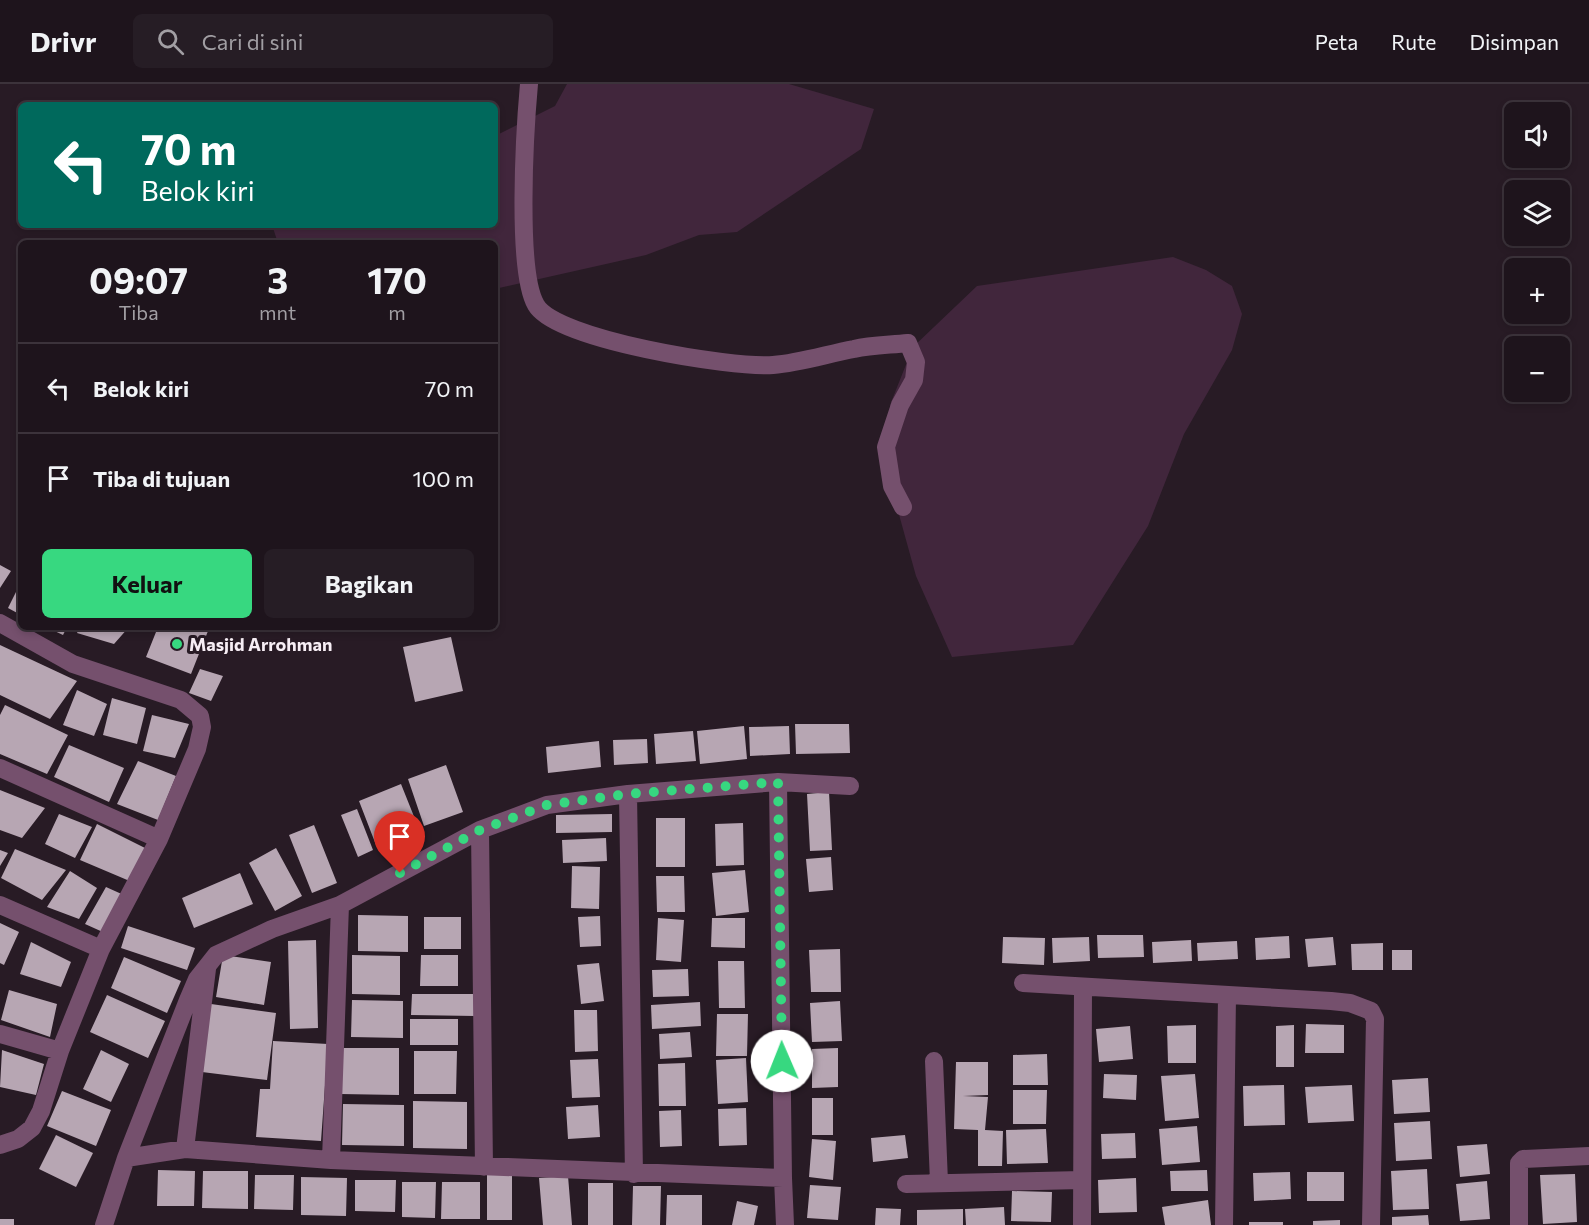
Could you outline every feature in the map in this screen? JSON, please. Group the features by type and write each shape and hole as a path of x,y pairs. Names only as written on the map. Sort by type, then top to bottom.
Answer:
{"street":[{"path":"529,84 524,253 530,295 537,308 559,324 637,349 744,365 775,365 856,348 908,343 916,362 914,380 900,405 886,447 892,486 903,507"},
{"path":"0,623 74,664 181,700 196,710 202,727 198,749 159,839 100,949 60,1051 41,1111 32,1128 18,1139 0,1145"},
{"path":"0,768 159,839"},
{"path":"778,782 785,1225"},
{"path":"104,1225 126,1158 188,1000 197,979 216,955 272,929 340,905 480,830 547,805 628,794 778,782 850,786"},
{"path":"628,794 634,1174"},
{"path":"480,830 484,1167"},
{"path":"0,904 100,949"},
{"path":"331,1160 340,905"},
{"path":"185,1149 208,963"},
{"path":"1023,983 1331,1001 1350,1003 1371,1011 1375,1019 1371,1225"},
{"path":"1082,1225 1083,988"},
{"path":"1224,1225 1227,996"},
{"path":"0,1034 60,1051"},
{"path":"934,1061 939,1182"},
{"path":"126,1158 185,1149 331,1160 634,1174 783,1178"},
{"path":"1519,1225 1520,1163 1523,1159 1589,1156"},
{"path":"906,1184 1082,1180"}],"shaded area":[{"path":"567,84 789,84 874,109 861,149 737,232 699,235 646,255 499,288 498,240 277,240 273,228 498,228 498,134 555,106"},
{"path":"1173,257 1206,270 1232,286 1242,314 1232,350 1184,434 1148,526 1073,645 952,657 916,576 895,500 890,405 913,347 977,286"}],"building":[{"path":"0,565 11,571 0,588"},
{"path":"18,588 18,613 8,608"},
{"path":"52,630 66,630 63,635"},
{"path":"78,630 126,630 114,644 77,633"},
{"name":"Masjid Arrohman","path":"157,630 208,631 191,674 146,657"},
{"path":"451,637 463,691 415,702 403,647"},
{"path":"0,645 77,681 50,719 0,695"},
{"path":"200,669 223,676 211,701 189,693"},
{"path":"77,690 107,704 94,736 63,725"},
{"path":"112,698 146,708 137,744 103,735"},
{"path":"5,705 68,735 47,774 0,754 0,715"},
{"path":"152,715 189,724 175,758 143,751"},
{"path":"795,724 849,724 850,753 796,754"},
{"path":"744,726 747,759 700,764 697,731"},
{"path":"789,726 790,754 750,756 749,727"},
{"path":"693,731 696,761 656,764 654,734"},
{"path":"647,739 648,763 614,765 613,740"},
{"path":"599,741 601,767 548,773 546,747"},
{"path":"69,745 124,768 109,802 54,777"},
{"path":"138,761 176,776 158,820 117,804"},
{"path":"446,765 463,812 424,826 408,779"},
{"path":"401,784 419,829 376,845 359,801"},
{"path":"0,790 45,808 22,838 0,830"},
{"path":"829,792 832,850 810,851 807,794"},
{"path":"357,809 373,850 358,857 341,815"},
{"path":"59,814 92,827 75,858 45,844"},
{"path":"612,814 612,832 556,833 556,815"},
{"path":"656,818 685,818 685,867 656,867"},
{"path":"743,823 744,865 716,866 715,824"},
{"path":"97,824 151,851 132,882 80,860"},
{"path":"314,825 337,883 312,893 289,835"},
{"path":"606,838 607,861 563,863 562,840"},
{"path":"276,848 302,896 275,911 249,863"},
{"path":"15,849 66,870 42,900 1,878"},
{"path":"0,850 8,853 0,866"},
{"path":"831,857 833,890 809,892 806,859"},
{"path":"572,866 600,867 599,909 571,908"},
{"path":"745,870 749,912 716,916 712,873"},
{"path":"70,871 97,888 79,919 47,907"},
{"path":"240,873 253,904 194,928 182,898"},
{"path":"656,876 684,876 685,912 657,912"},
{"path":"106,887 126,896 105,933 85,924"},
{"path":"358,915 408,916 408,952 358,951"},
{"path":"600,916 601,946 580,947 578,917"},
{"path":"424,917 461,917 461,949 424,949"},
{"path":"658,918 684,920 681,962 656,960"},
{"path":"712,918 745,918 745,948 711,947"},
{"path":"0,923 19,932 4,965 0,963"},
{"path":"128,926 195,948 187,970 121,948"},
{"path":"1097,935 1143,935 1144,957 1098,958"},
{"path":"1289,936 1290,958 1256,960 1255,938"},
{"path":"1003,937 1045,938 1044,965 1002,963"},
{"path":"1089,937 1090,961 1053,963 1052,938"},
{"path":"1333,937 1336,965 1308,967 1305,939"},
{"path":"316,940 318,1028 290,1029 288,941"},
{"path":"1191,940 1192,961 1153,963 1152,942"},
{"path":"1237,941 1238,959 1198,961 1197,943"},
{"path":"31,942 71,962 61,987 20,974"},
{"path":"1383,943 1383,970 1352,970 1351,944"},
{"path":"840,949 841,992 811,992 809,950"},
{"path":"1392,950 1412,950 1412,970 1392,970"},
{"path":"223,955 271,962 264,1005 216,997"},
{"path":"352,955 400,956 400,995 352,994"},
{"path":"421,955 458,955 458,986 420,986"},
{"path":"124,957 181,981 167,1013 111,988"},
{"path":"718,961 744,961 745,1008 719,1008"},
{"path":"599,963 604,1001 581,1004 577,965"},
{"path":"688,969 689,996 653,997 652,970"},
{"path":"9,990 57,1004 50,1037 1,1020"},
{"path":"412,994 475,994 475,1016 411,1015"},
{"path":"107,995 165,1021 148,1058 90,1032"},
{"path":"352,1000 403,1001 403,1038 351,1037"},
{"path":"840,1001 842,1041 812,1042 810,1003"},
{"path":"700,1002 701,1026 652,1029 651,1005"},
{"path":"211,1004 276,1013 267,1080 202,1072"},
{"path":"574,1010 597,1010 598,1051 575,1052"},
{"path":"717,1014 748,1014 747,1056 716,1056"},
{"path":"410,1019 458,1019 458,1045 410,1045"},
{"path":"1306,1024 1344,1025 1344,1053 1305,1053"},
{"path":"1196,1025 1196,1063 1168,1063 1167,1026"},
{"path":"1294,1025 1294,1067 1276,1067 1276,1026"},
{"path":"1130,1026 1133,1059 1099,1062 1096,1029"},
{"path":"690,1032 692,1057 660,1059 659,1034"},
{"path":"273,1041 328,1044 321,1141 256,1137 260,1089 270,1089"},
{"path":"341,1048 399,1048 399,1095 340,1094"},
{"path":"838,1048 838,1087 812,1088 812,1049"},
{"path":"2,1050 44,1064 36,1095 0,1087"},
{"path":"101,1050 129,1064 111,1102 83,1089"},
{"path":"414,1051 457,1051 456,1094 414,1094"},
{"path":"1047,1054 1048,1085 1013,1085 1013,1055"},
{"path":"746,1058 748,1102 718,1104 716,1060"},
{"path":"598,1059 600,1097 572,1098 570,1060"},
{"path":"956,1062 988,1062 988,1095 963,1096 988,1097 985,1130 1003,1131 1002,1166 978,1166 978,1130 954,1129"},
{"path":"685,1063 686,1106 659,1106 658,1064"},
{"path":"1104,1074 1137,1075 1136,1100 1103,1098"},
{"path":"1195,1074 1199,1118 1165,1121 1161,1076"},
{"path":"1428,1078 1430,1112 1394,1114 1392,1080"},
{"path":"1284,1085 1285,1125 1244,1126 1243,1086"},
{"path":"1352,1085 1354,1121 1308,1123 1305,1087"},
{"path":"1013,1090 1047,1090 1046,1124 1013,1124"},
{"path":"62,1091 111,1110 96,1146 47,1126"},
{"path":"812,1098 833,1098 833,1135 812,1135"},
{"path":"413,1101 467,1102 467,1149 413,1148"},
{"path":"343,1104 404,1105 404,1146 342,1145"},
{"path":"598,1105 600,1137 568,1139 566,1107"},
{"path":"746,1108 747,1145 719,1146 718,1109"},
{"path":"681,1110 682,1146 660,1147 659,1111"},
{"path":"1430,1121 1432,1159 1396,1161 1394,1123"},
{"path":"1197,1126 1200,1162 1162,1165 1159,1129"},
{"path":"1046,1129 1048,1163 1007,1164 1006,1130"},
{"path":"1135,1133 1136,1158 1102,1159 1101,1134"},
{"path":"56,1135 93,1153 76,1187 39,1169"},
{"path":"905,1135 908,1158 873,1162 871,1138"},
{"path":"812,1139 836,1141 833,1180 809,1177"},
{"path":"1487,1144 1490,1174 1460,1177 1457,1146"},
{"path":"1427,1169 1429,1209 1393,1210 1391,1171"},
{"path":"158,1170 195,1171 194,1206 157,1206"},
{"path":"1207,1170 1208,1191 1171,1191 1170,1171"},
{"path":"203,1171 248,1171 248,1209 202,1208"},
{"path":"1290,1172 1291,1199 1254,1201 1253,1173"},
{"path":"1307,1172 1344,1172 1344,1201 1307,1201"},
{"path":"1575,1174 1577,1222 1543,1224 1540,1175"},
{"path":"255,1175 294,1175 293,1210 254,1209"},
{"path":"487,1175 512,1175 512,1220 487,1220"},
{"path":"568,1176 572,1225 543,1225 539,1178"},
{"path":"301,1177 347,1178 346,1216 301,1215"},
{"path":"1136,1178 1137,1212 1099,1213 1098,1180"},
{"path":"355,1180 396,1180 395,1212 355,1211"},
{"path":"1487,1181 1490,1219 1460,1221 1456,1184"},
{"path":"402,1182 436,1182 435,1218 402,1217"},
{"path":"442,1182 480,1182 480,1219 441,1219"},
{"path":"588,1183 613,1183 613,1225 588,1225"},
{"path":"810,1185 841,1187 838,1220 807,1218"},
{"path":"633,1186 661,1186 660,1225 632,1225"},
{"path":"1012,1191 1052,1192 1051,1222 1011,1221"},
{"path":"667,1195 702,1195 702,1225 666,1225"},
{"path":"1208,1200 1211,1225 1165,1225 1162,1207"},
{"path":"737,1201 758,1206 754,1225 732,1225"},
{"path":"1004,1207 1005,1225 966,1225 965,1209"},
{"path":"876,1208 901,1209 900,1225 875,1225"},
{"path":"963,1209 963,1225 917,1225 917,1210"},
{"path":"1428,1215 1429,1225 1392,1225 1392,1217"},
{"path":"0,1219 14,1219 14,1225 0,1225"},
{"path":"1340,1220 1340,1225 1313,1225 1313,1221"},
{"path":"1249,1222 1283,1222 1283,1225 1249,1225"}],"place":[{"name":"Masjid Arrohman","path":"177,644"}],"route":[{"path":"400,873 480,830 547,805 628,794 778,782 782,1061"}]}
